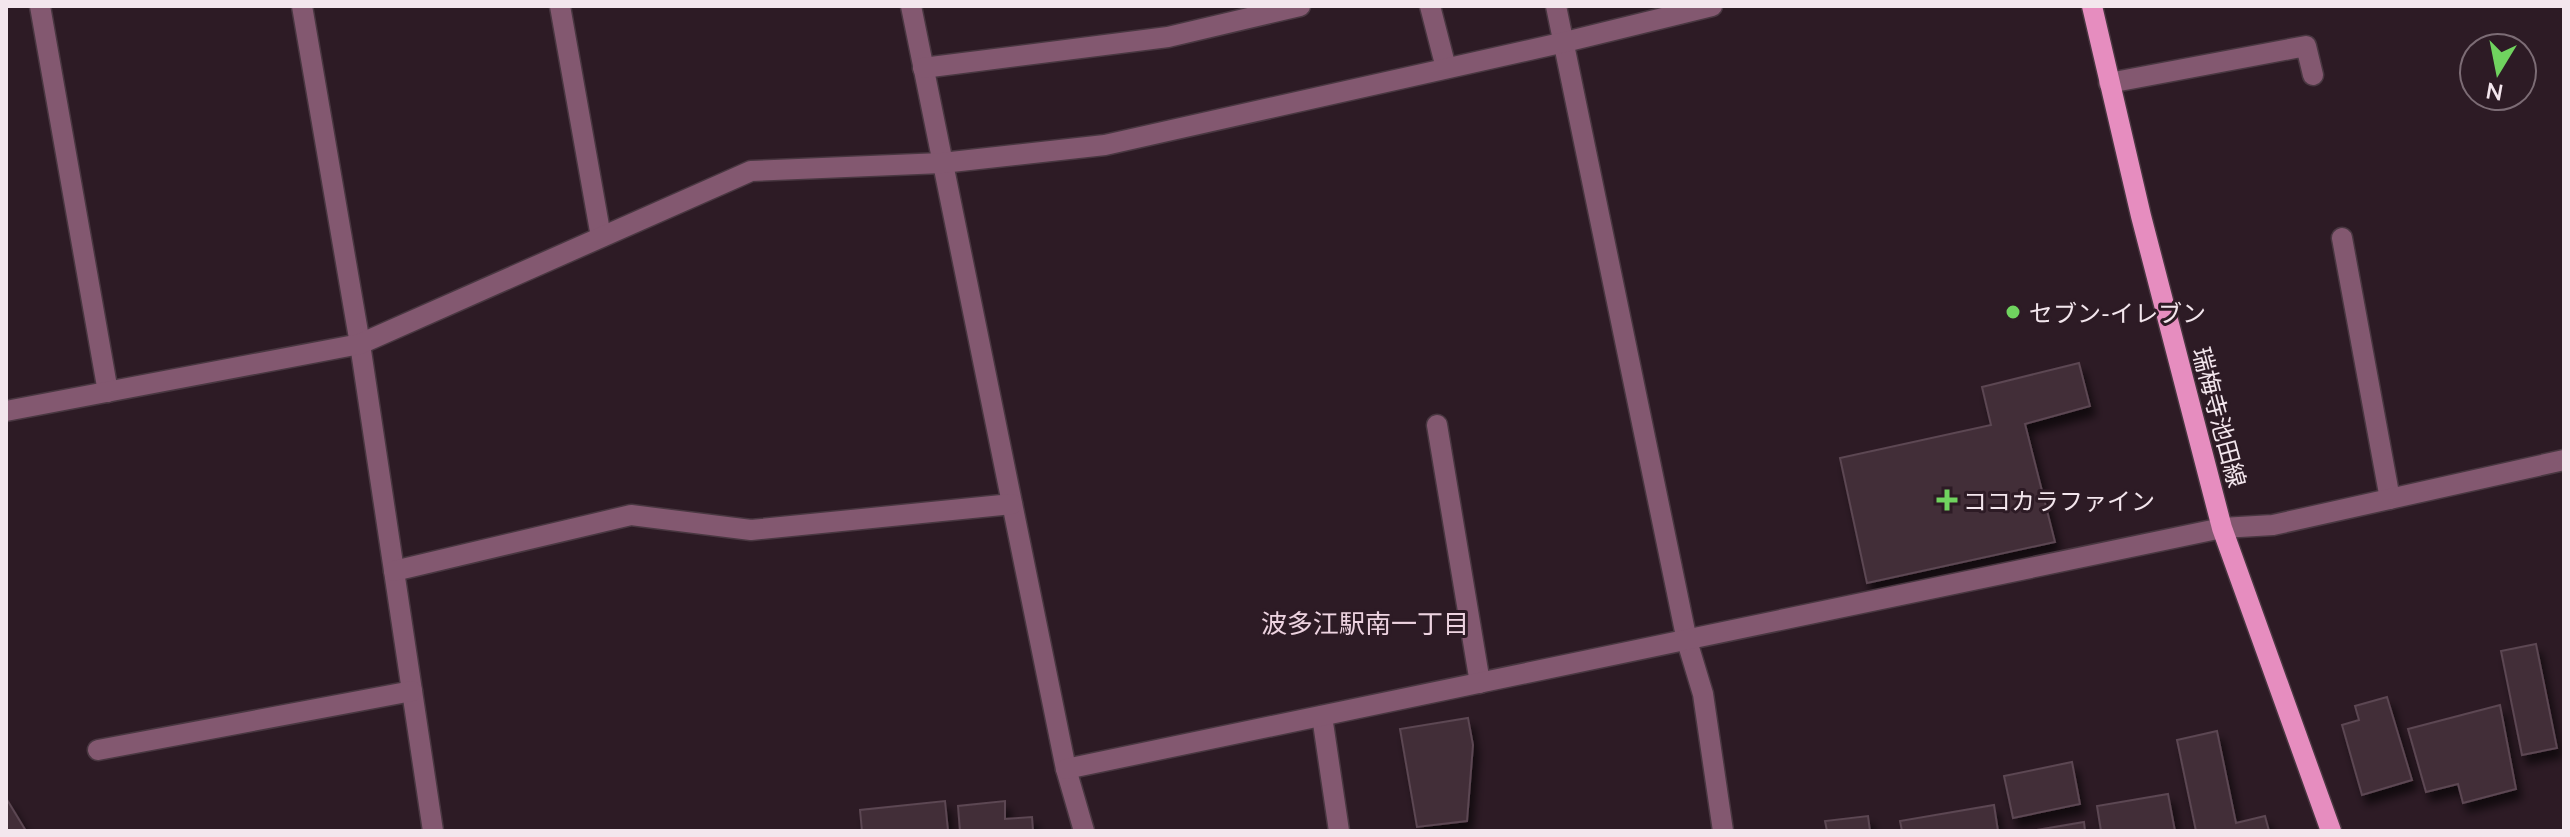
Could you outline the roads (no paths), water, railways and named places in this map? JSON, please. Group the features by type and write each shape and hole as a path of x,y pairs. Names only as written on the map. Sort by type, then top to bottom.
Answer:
{"main road":[{"name":"瑞梅寺池田線","path":"2092,6 2141,216 2222,528 2331,831"}],"street":[{"path":"40,6 108,392"},
{"path":"302,6 360,344 433,831"},
{"path":"560,6 601,237"},
{"path":"911,6 1066,769 1084,831"},
{"path":"923,68 1168,37 1300,6"},
{"path":"1430,6 1446,68"},
{"path":"1556,6 1687,641 1703,694 1723,831"},
{"path":"6,411 360,344 751,171 942,163 1105,145 1565,42 1709,6"},
{"path":"2109,83 2306,46 2313,75"},
{"path":"2342,238 2390,499"},
{"path":"1437,425 1480,683"},
{"path":"1066,769 2222,528 2273,525 2564,460"},
{"path":"394,571 631,515 751,530 1012,504"},
{"path":"98,750 412,691"},
{"path":"1322,716 1339,831"}],"place":[{"name":"セブン-イレブン","path":"2013,312"},
{"name":"ココカラファイン","path":"1947,500"}],"district":[{"name":"波多江駅南一丁目","path":"1365,623"}]}
